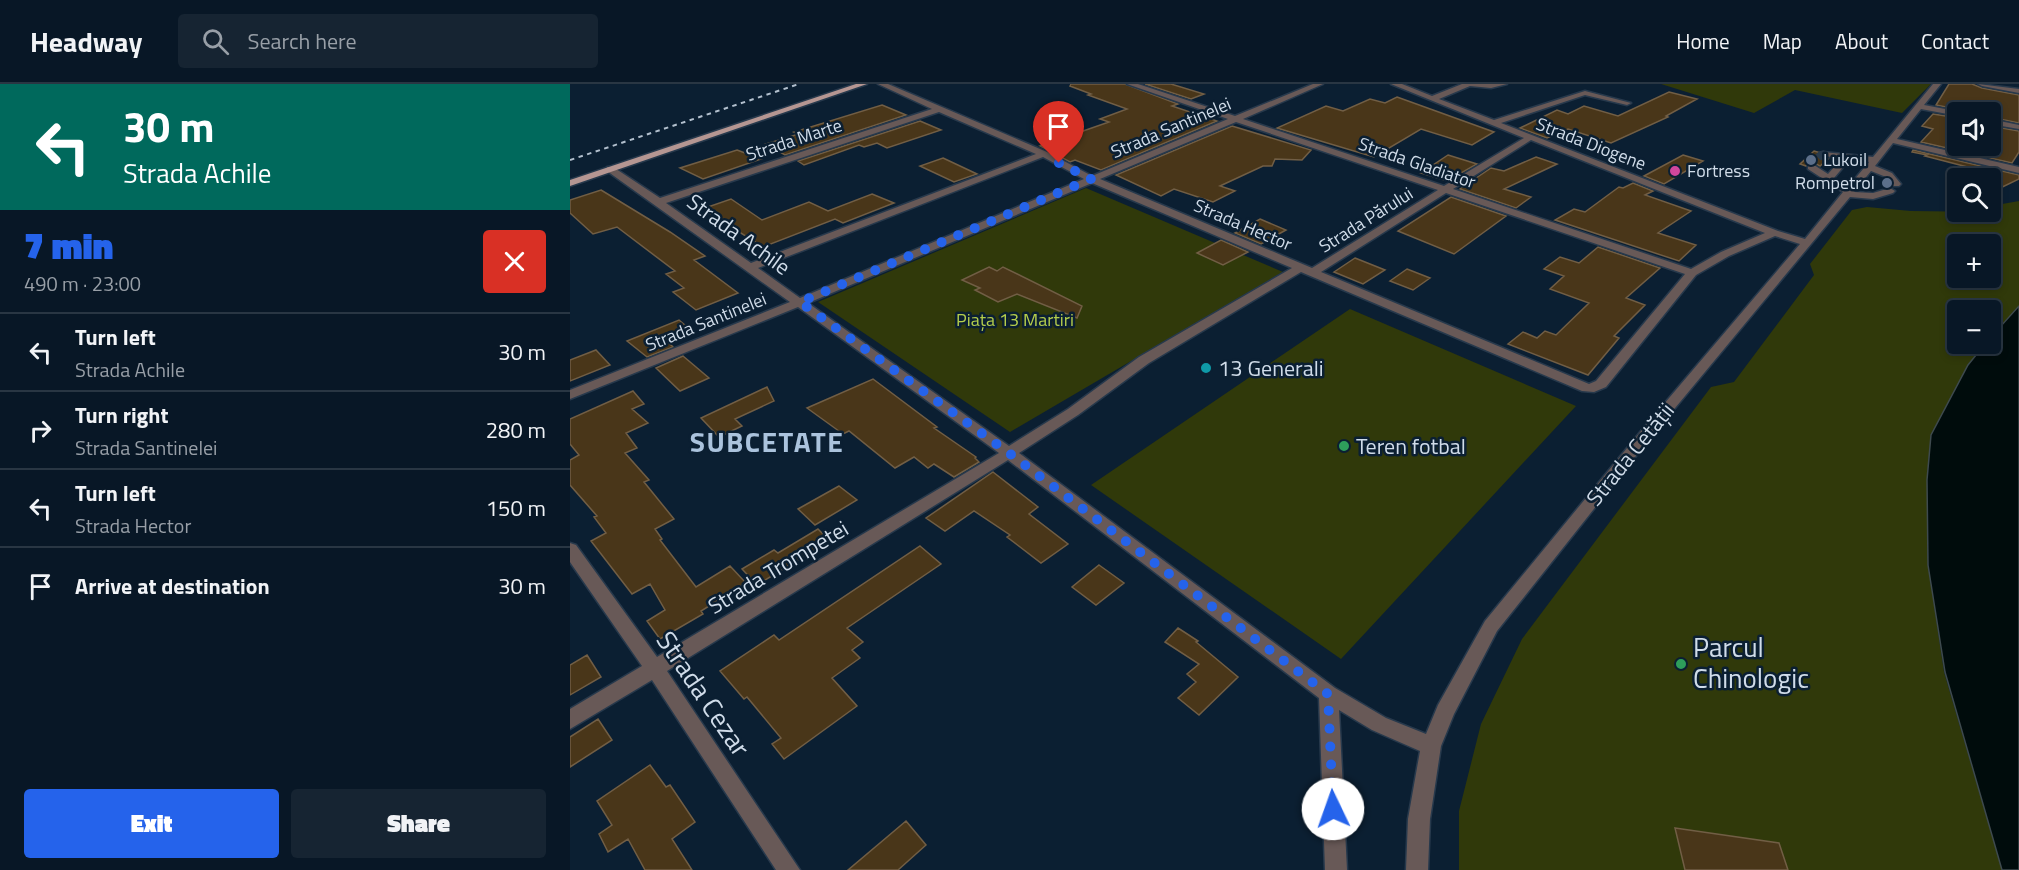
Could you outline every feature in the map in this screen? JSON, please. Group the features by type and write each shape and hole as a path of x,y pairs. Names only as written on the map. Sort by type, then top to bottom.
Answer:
{"main road":[{"path":"570,183 863,84"}],"street":[{"name":"Strada Hector","path":"882,84 1044,154 1091,179 1581,386 1594,388 1601,384 1692,273"},
{"name":"Strada Gladiator","path":"1131,84 1692,273"},
{"name":"Strada Santinelei","path":"570,395 800,302 1319,84"},
{"name":"Strada Diogene","path":"1395,84 1774,233 1808,243"},
{"path":"1432,99 1469,84 1483,86 1503,84"},
{"name":"Strada Cetății","path":"1417,870 1419,819 1431,746 1445,711 1491,626 1646,434 1808,243 1937,84"},
{"path":"1982,84 2019,91"},
{"path":"1493,123 1585,93 1627,103"},
{"path":"1919,106 1947,112"},
{"name":"Strada Marte","path":"659,202 939,109"},
{"path":"2001,123 2019,127"},
{"name":"Strada Părului","path":"1307,270 1529,138"},
{"path":"1891,140 2019,170"},
{"path":"750,267 1044,154"},
{"path":"1811,167 1849,193 1873,196 1893,188 1890,175 1872,163 1848,156 1826,154"},
{"path":"1829,179 1848,156"},
{"name":"Strada Achile","path":"610,169 800,302 1009,453 1328,694 1379,724 1431,746"},
{"path":"1692,273 1725,254 1774,233"},
{"path":"1009,453 1073,412 1143,360 1307,270"},
{"name":"Strada Trompetei","path":"570,720 1009,453"},
{"name":"Strada Cezar","path":"570,549 789,870"},
{"path":"1328,694 1336,870"}],"green space":[{"path":"1661,84 1931,84 1902,113 1795,90 1754,113"},
{"name":"Piața 13 Martiri","path":"1086,188 1283,272 1010,432 818,302"},
{"path":"2019,201 2019,306 2001,326 2001,300 1947,300 1947,354 1977,354 1968,365 1931,435 1927,480 1928,565 1944,672 2002,870 1459,870 1459,811 1481,724 1522,639 1711,387 1734,382 1814,275 1810,264 1852,210 1867,207 1947,211 1947,222 2001,222 2001,204"},
{"name":"Teren fotbal","path":"1350,309 1576,406 1341,659 1091,485"}],"shaded area":[{"path":"2019,306 2019,870 2002,870 1945,672 1928,565 1927,480 1931,435 1968,365 1977,354 2001,354 2001,326"}],"building":[{"path":"1071,84 1125,84 1178,104 1172,106 1217,121 1101,170 1075,160 1070,162 1040,146 1109,122 1100,119 1127,109 1088,95 1091,94 1070,86"},
{"path":"1145,84 1171,84 1204,94 1191,99"},
{"path":"1949,84 1972,84 2019,95 2019,123 2001,119 2001,102 1947,102 1947,107 1936,105"},
{"path":"1669,92 1697,99 1666,116 1668,117 1611,143 1568,129 1547,138 1520,128 1557,110 1568,114 1584,106 1618,116"},
{"path":"1397,97 1494,132 1472,145 1421,129 1374,157 1277,128 1326,106 1343,111 1370,99 1385,103"},
{"path":"882,105 906,115 785,155 766,144 799,134 794,132"},
{"path":"1933,114 1947,116 1947,148 1921,142 1933,129 1922,126"},
{"path":"920,121 941,130 887,148 877,143 864,147 859,145 804,165 798,161"},
{"path":"1232,126 1311,150 1302,160 1275,159 1272,166 1263,166 1220,186 1235,191 1213,202 1174,189 1161,196 1116,175"},
{"path":"2001,128 2019,131 2019,152 2012,163 1982,156 2001,156"},
{"path":"737,150 761,159 703,179 680,168"},
{"path":"1913,150 1989,168 1971,168 1912,152"},
{"path":"1814,151 1821,153 1821,158 1828,159 1820,166 1814,163 1808,163 1806,166 1800,164"},
{"path":"1448,155 1477,164 1447,181 1421,173"},
{"path":"1683,155 1703,161 1664,184 1644,176"},
{"path":"1536,157 1557,164 1504,189 1531,197 1516,208 1460,189 1491,168 1504,171"},
{"path":"943,158 977,174 954,182 920,166"},
{"path":"2001,171 2019,175 2019,179 2001,188"},
{"path":"1633,183 1653,191 1645,195 1691,211 1658,233 1696,245 1679,261 1555,220 1574,209 1585,212 1619,187 1623,188"},
{"path":"601,190 705,256 694,260 738,293 696,310 673,292 684,288 666,274 675,271 617,227 593,234 570,213 570,200"},
{"path":"872,194 894,203 843,223 835,219 763,247 709,213 711,212 705,208 731,199 762,220 809,202 828,211"},
{"path":"1451,197 1506,216 1454,254 1398,231"},
{"path":"1260,219 1286,230 1261,244 1235,233"},
{"path":"1221,240 1248,252 1223,265 1197,253"},
{"path":"1598,247 1660,268 1626,298 1645,305 1614,336 1619,338 1588,375 1508,344 1523,332 1537,338 1545,331 1556,335 1589,303 1550,289 1564,276 1544,269 1560,257 1579,263"},
{"path":"1355,258 1385,270 1363,284 1334,272"},
{"path":"989,267 997,271 1003,267 1082,306 1077,318 1017,294 998,302 975,290 980,288 962,280"},
{"path":"1407,269 1430,278 1413,290 1390,281"},
{"path":"679,320 693,332 668,342 673,347 647,357 627,341"},
{"path":"596,350 610,365 570,381 570,360"},
{"path":"683,356 709,378 680,391 656,368"},
{"path":"873,379 937,427 934,428 976,457 979,462 954,477 934,464 928,468 914,457 895,468 849,431 843,434 807,408"},
{"path":"767,387 774,401 735,419 742,426 719,437 701,418"},
{"path":"633,391 644,404 632,409 648,423 626,433 637,448 625,453 649,480 644,482 674,519 655,529 662,539 660,540 696,587 730,566 746,583 701,611 703,614 660,639 647,621 665,610 650,584 632,594 591,541 606,533 594,517 597,516 570,485 570,460 579,455 570,444 570,419"},
{"path":"993,472 1038,507 1029,514 1068,544 1041,563 1007,537 1010,535 974,511 945,531 926,518"},
{"path":"839,486 857,500 815,525 798,509"},
{"path":"818,529 830,541 757,585 742,569 774,550 778,553"},
{"path":"920,546 941,564 847,628 863,642 852,650 860,658 832,678 857,706 784,759 772,744 781,738 747,697 744,699 720,671 774,635 779,640"},
{"path":"1099,565 1124,583 1096,605 1072,587"},
{"path":"1178,628 1198,641 1196,642 1238,677 1199,715 1178,698 1196,682 1187,674 1199,664 1165,642"},
{"path":"587,655 601,677 570,695 570,665"},
{"path":"598,719 612,740 570,767 570,737"},
{"path":"650,765 666,787 670,785 695,822 672,839 692,870 645,870 628,839 608,852 599,834 612,825 597,801"},
{"path":"906,821 926,845 898,870 848,870"},
{"path":"1675,828 1779,843 1788,870 1685,870"}],"tunnel":[{"path":"1811,167 1811,164 1821,155 1826,154"}],"railway":[{"path":"570,160 799,84"}],"place":[{"name":"Lukoil","path":"1811,160"},
{"name":"Fortress","path":"1675,171"},
{"name":"Rompetrol","path":"1887,183"},
{"name":"13 Generali","path":"1206,368"},
{"name":"Teren fotbal","path":"1344,446"},
{"name":"Parcul Chinologic","path":"1681,664"}],"district":[{"name":"SUBCETATE","path":"767,442"}],"route":[{"path":"1059,163 1091,179 800,302 1009,453 1328,694 1333,809"}]}
